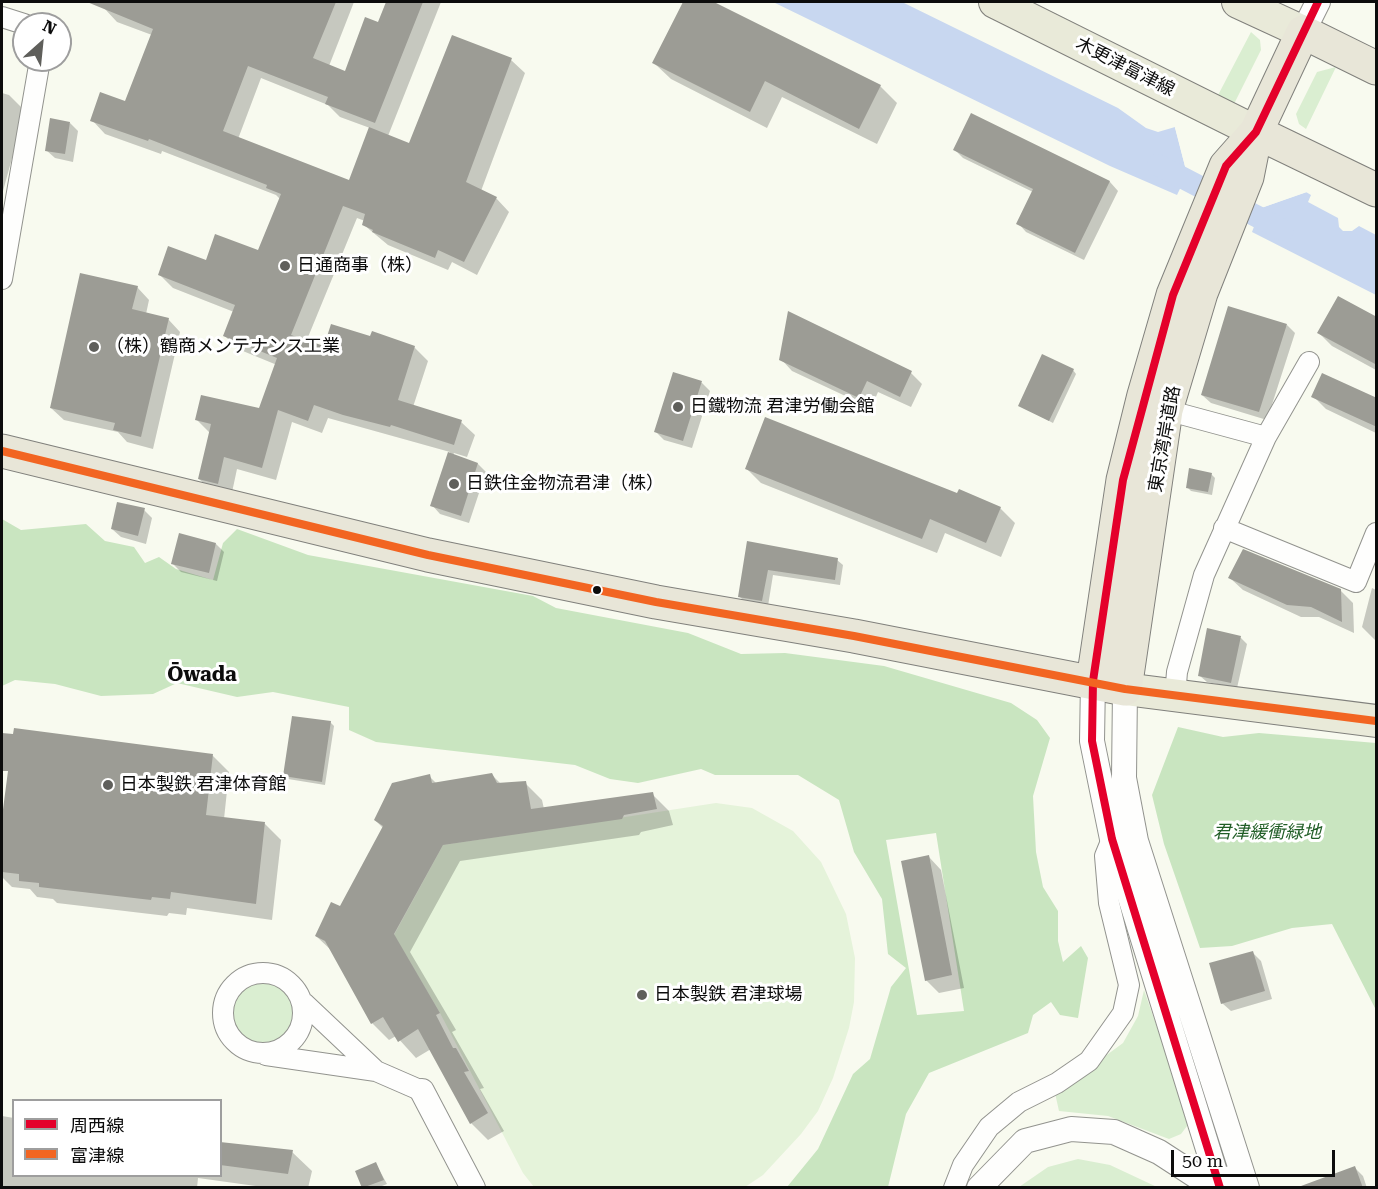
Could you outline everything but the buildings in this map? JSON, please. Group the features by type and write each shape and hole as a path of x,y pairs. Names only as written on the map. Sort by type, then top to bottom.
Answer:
{"highway":[{"name":"東京湾岸道路","path":"1093,681 1123,480 1133,434 1173,295 1212,228 1247,177 1249,145 1303,32"},
{"path":"1303,32 1377,68"},
{"path":"1249,145 1377,190"},
{"name":"東京湾岸道路","path":"1125,689 1166,410 1201,293 1212,228"},
{"path":"2,451 428,555 656,602 1093,681 1125,689"}],"main road":[{"name":"木更津富津線","path":"995,2 1249,145"},
{"path":"1238,2 1303,32"},
{"path":"1125,689 1377,721"}],"street":[{"path":"1303,32 1318,2"},
{"path":"2,279 38,72"},
{"path":"1175,696 1177,672 1204,575 1266,437 1309,362"},
{"path":"1166,410 1266,437"},
{"path":"1224,528 1356,582 1377,533"},
{"path":"1093,681 1092,741 1112,839 1219,1185"},
{"path":"980,1188 1025,1141 1071,1129 1114,1132 1159,1152 1196,1176 1219,1185 1245,1181 1136,841 1124,778 1125,689"},
{"path":"954,1188 963,1165 988,1128 1018,1102 1057,1083 1089,1061 1123,1013 1129,985 1109,903 1105,855 1112,839"},
{"path":"375,1071 304,1003 289,981 272,972 246,976 232,987 223,1003 223,1021 231,1038 242,1048 258,1053 375,1071 422,1091 473,1188"},
{"path":"258,1053 278,1052 294,1040 303,1023 304,1003"}],"green space":[{"path":"1251,32 1260,40 1261,50 1235,102 1232,104 1216,99"},
{"path":"1336,67 1306,129 1299,124 1296,114 1317,72"},
{"path":"2,519 21,530 86,524 105,541 134,547 145,563 159,557 176,569 213,580 223,543 237,529 308,555 533,596 556,608 688,633 741,654 785,653 884,666 1011,703 1037,720 1050,738 1033,796 1036,852 1043,887 1058,911 1058,941 1063,962 1081,946 1088,958 1078,1018 1060,1015 1051,1002 1033,1015 1028,1033 929,1073 906,1114 888,1187 787,1187 818,1149 853,1074 870,1059 891,987 906,968 888,954 882,899 854,852 839,800 798,775 715,775 701,769 638,783 610,779 575,765 376,742 349,730 349,707 273,692 237,697 177,683 153,694 101,696 55,684 15,680 2,686","holes":["936,833 964,1011 917,1015 886,840"]},
{"name":"君津緩衝緑地","path":"1178,727 1223,737 1259,733 1376,743 1376,1010 1332,924 1292,928 1232,946 1200,948 1164,844 1152,795"},
{"name":"日本製鉄 君津球場","path":"716,803 752,808 793,831 821,862 846,914 855,958 854,1002 849,1028 833,1078 818,1111 801,1134 763,1175 745,1187 534,1187 523,1173 440,1013 394,935 443,845"},
{"path":"258,982 270,982 286,991 293,1001 295,1013 293,1025 286,1035 270,1044 258,1044 247,1039 238,1030 233,1019 233,1007 238,996 247,987"},
{"path":"1144,990 1190,1122 1181,1134 1169,1139 1108,1116 1059,1111 1055,1093 1123,1043 1138,1016"},
{"path":"1078,1159 1110,1165 1157,1187 1019,1187 1048,1167"}],"water":[{"path":"773,2 902,2 1118,108 1146,128 1158,132 1175,127 1187,174 1177,195 1110,166"},
{"path":"1306,192 1311,195 1308,202 1338,218 1339,227 1343,231 1352,231 1359,226 1376,235 1376,295 1252,232 1261,208"}],"pier":[{"path":"1174,124 1177,126 1190,173 1177,198 1187,174"},
{"path":"1305,189 1310,191 1261,208 1249,234 1259,206"}],"waterway":[{"path":"1158,165 1283,230"}],"transit line":[{"name":"周西線","path":"1220,1188 1112,839 1092,741 1093,681 1123,480 1173,295 1226,166 1256,132 1318,2"},
{"name":"富津線","path":"2,451 428,555 656,602 854,636 1125,689 1376,721"}],"place":[{"name":"日通商事（株）","path":"285,266"},
{"name":"（株）鶴商メンテナンス工業","path":"94,347"},
{"name":"日鐵物流 君津労働会館","path":"678,407"},
{"name":"日鉄住金物流君津（株）","path":"454,484"},
{"name":"日本製鉄 君津体育館","path":"108,785"},
{"name":"日本製鉄 君津球場","path":"642,995"}],"district":[{"name":"Ōwada","path":"202,675"}]}
